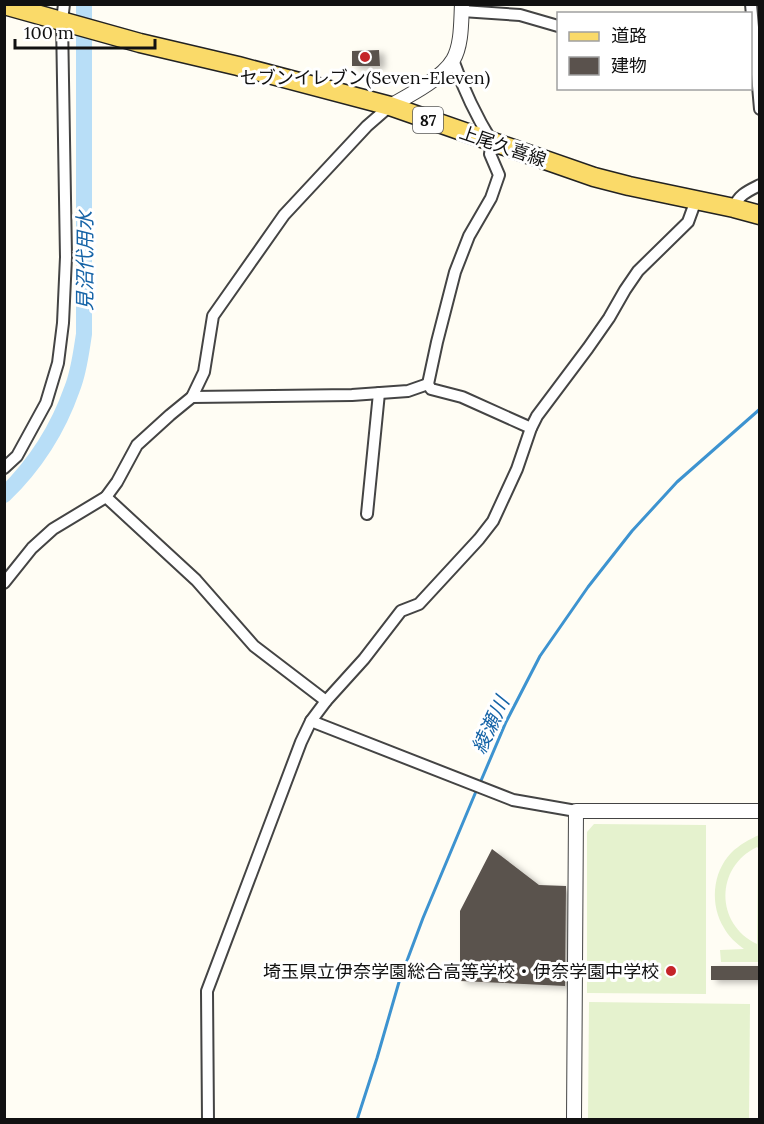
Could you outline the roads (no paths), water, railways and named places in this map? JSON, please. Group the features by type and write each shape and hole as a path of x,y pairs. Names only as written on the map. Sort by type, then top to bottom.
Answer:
{"main road":[{"name":"上尾久喜線","path":"4,5 64,16 94,30 140,43 390,106 594,177 759,215"}],"street":[{"path":"4,583 32,548 53,529 106,497 137,445 192,398 204,372 213,316 284,215 367,126 390,106 430,82 453,60 460,39 462,8 520,15 557,26"},
{"path":"4,468 16,456 46,403 58,363 63,323 66,257 64,16"},
{"path":"752,17 759,109"},
{"path":"428,384 455,272 469,236 491,198 499,175 490,154 492,142 484,130 453,60"},
{"path":"734,208 736,200 759,185"},
{"path":"208,1119 207,991 311,721 364,660 401,611 419,604 493,520 517,469 537,416 609,318 638,271 688,222 696,200"},
{"path":"192,398 341,396 408,391 428,384"},
{"path":"428,384 431,388 462,397 531,428"},
{"path":"367,514 379,393"},
{"path":"106,497 196,580 254,646 326,701"},
{"path":"311,721 513,800 576,812 759,811"},
{"path":"574,1119 576,812"}],"waterway":[{"name":"見沼代用水","path":"4,495 35,459 60,418 74,383 81,355 84,334 84,4"},
{"path":"757,4 760,27"},
{"name":"綾瀬川","path":"480,783 506,722 540,656 588,587 632,531 677,482 760,409"},
{"name":"綾瀬川","path":"357,1120 399,982 477,789"}],"place":[{"name":"セブンイレブン(Seven-Eleven)","path":"365,57"},
{"name":"埼玉県立伊奈学園総合高等学校・伊奈学園中学校","path":"671,971"}]}
